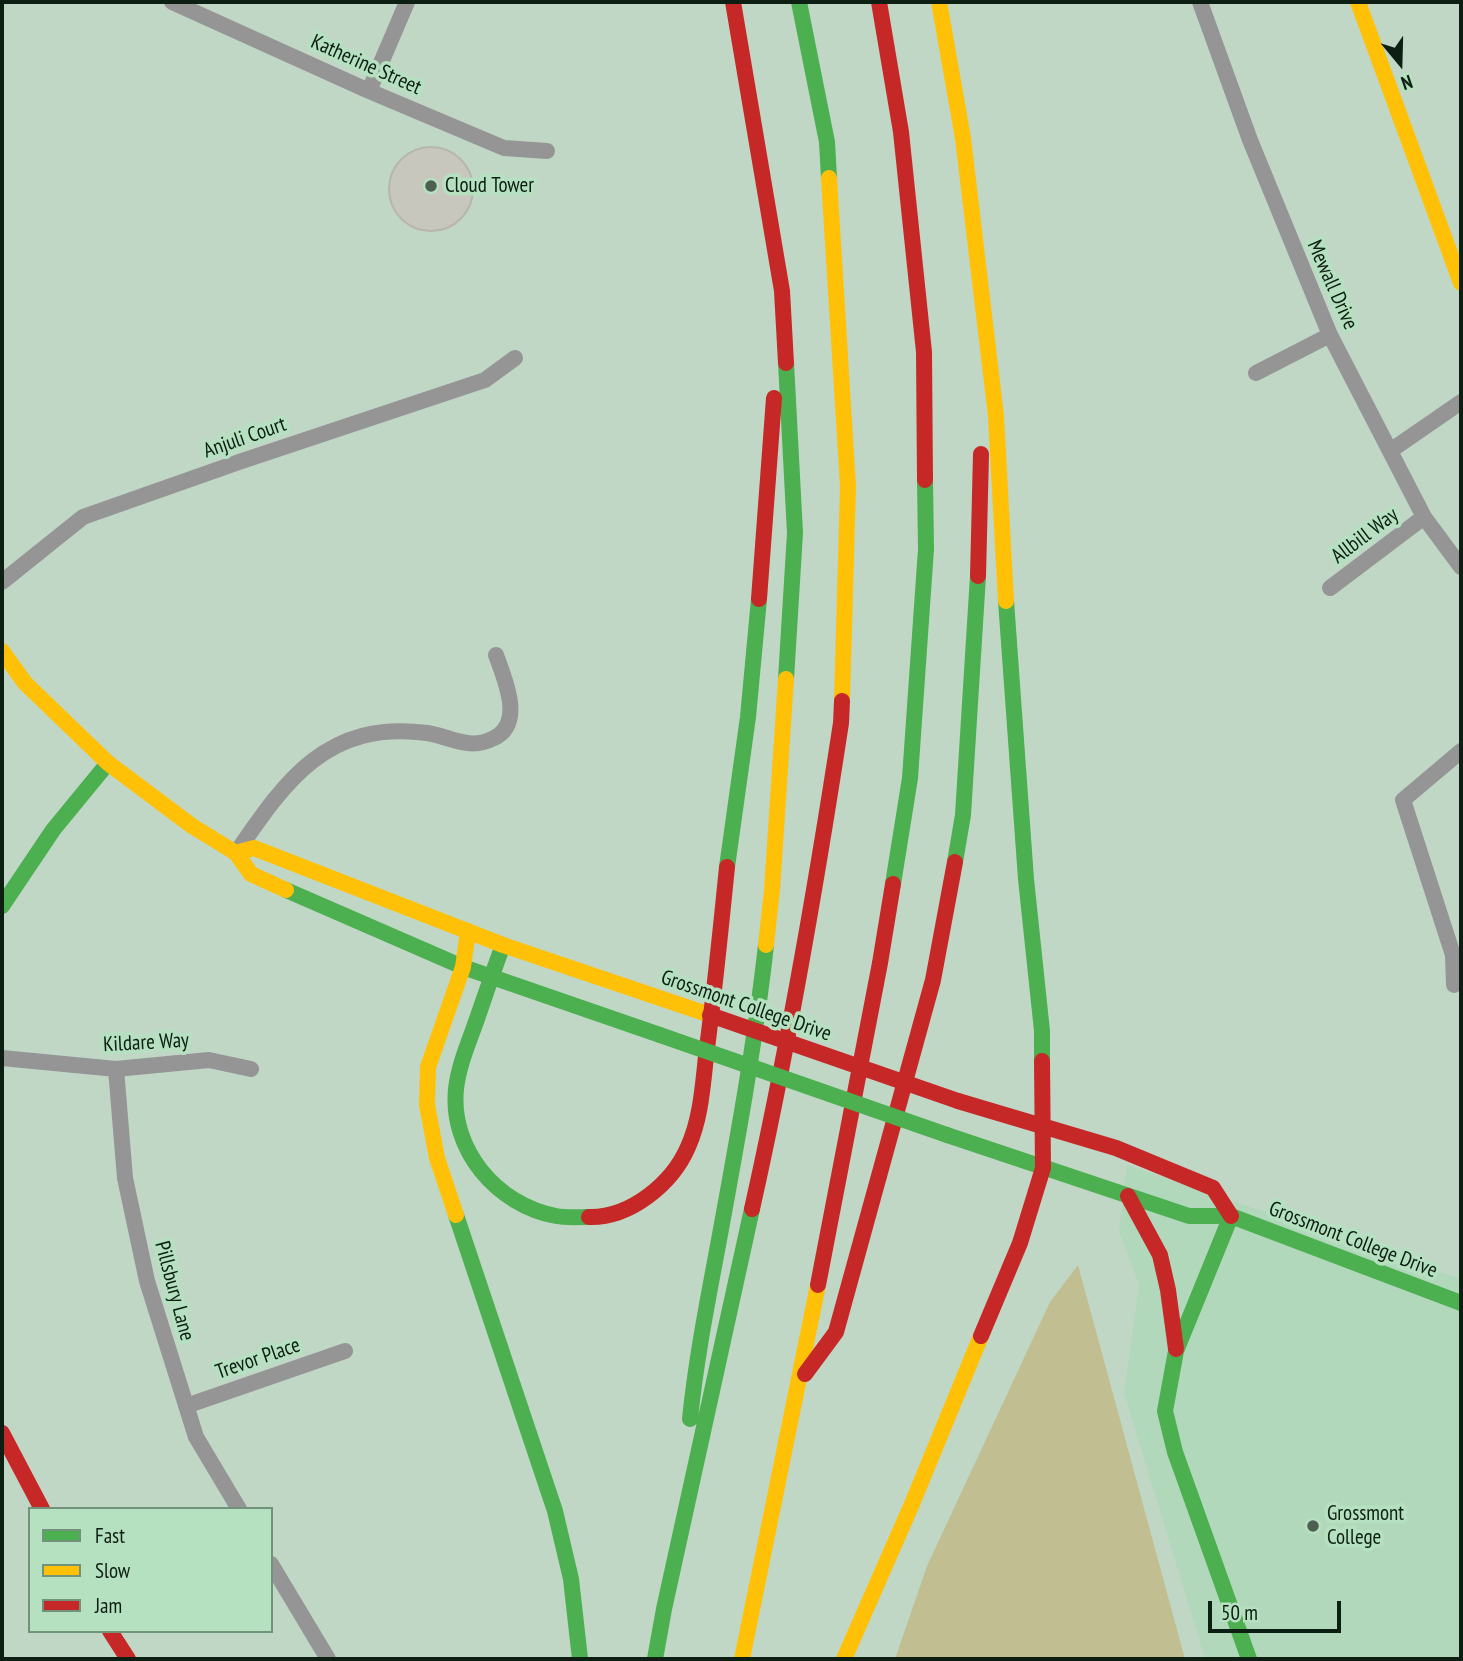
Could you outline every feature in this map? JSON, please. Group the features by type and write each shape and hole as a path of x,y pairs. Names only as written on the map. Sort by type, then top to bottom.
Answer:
{"main road":[{"path":"675,1558 695,1369 742,1113 761,992 772,890 795,533 782,291 733,2"},
{"path":"655,1659 781,1079 841,723 848,486 827,142 799,2"},
{"path":"742,1659 880,963 910,778 926,549 923,352 901,132 879,2"},
{"path":"845,1659 1020,1243 1043,1168 1042,1031 1026,879 1005,594 996,416 963,138 939,2"},
{"path":"1358,2 1461,283"},
{"path":"503,945 460,1063 456,1087 458,1121 463,1138 480,1170 506,1195 535,1212 579,1220 594,1219 640,1203 677,1169 686,1155 697,1124 718,972 729,849 748,717 782,291"},
{"path":"799,1382 836,1332 933,980 963,815 978,576 984,312"},
{"name":"Grossmont College Drive","path":"2,651 24,683 108,763 192,826 236,853 251,874 463,968 1189,1216 1231,1216 1461,1303"},
{"path":"2,906 52,830 108,763"},
{"name":"Grossmont College Drive","path":"236,853 254,848 503,945 958,1101 1116,1149 1213,1188 1231,1216"},
{"path":"468,931 463,968 428,1067 429,1124 437,1158 555,1511 571,1579 580,1659"},
{"path":"1128,1196 1160,1255 1176,1351"},
{"path":"1231,1216 1176,1351 1165,1412 1175,1452 1249,1659"},
{"path":"2,1433 41,1507"},
{"path":"111,1633 128,1659"}],"street":[{"name":"Katherine Street","path":"172,2 369,91 504,148 547,151"},
{"path":"369,91 407,2"},
{"name":"Mewall Drive","path":"1200,2 1236,105 1284,228 1330,335 1424,517 1461,567"},
{"path":"1256,373 1330,335"},
{"name":"Anjuli Court","path":"2,582 83,517 485,380 515,358"},
{"path":"1390,452 1461,402"},
{"name":"Allbill Way","path":"1330,588 1424,517"},
{"path":"236,853 289,780 334,747 370,735 390,732 430,733 468,745 496,738 508,723 511,701 496,655"},
{"path":"1454,985 1453,956 1403,800 1461,751"},
{"name":"Kildare Way","path":"2,1058 116,1069 209,1060 251,1069"},
{"name":"Pillsbury Lane","path":"116,1069 128,1191 147,1280 196,1437 238,1507"},
{"name":"Trevor Place","path":"186,1406 345,1351"},
{"path":"273,1567 328,1659"}],"shaded area":[{"name":"Grossmont College","path":"1127,1165 1461,1279 1461,1659 1205,1659 1124,1393 1139,1285 1119,1231"},
{"path":"1078,1265 1185,1659 895,1659 927,1566 1050,1302"}],"building":[{"name":"Cloud Tower","path":"431,147 447,150 461,159 470,173 473,189 470,205 461,219 447,228 431,231 415,228 401,219 392,205 389,189 392,173 401,159 415,150"}],"traffic: fast":[{"path":"799,2 827,142 829,178"},
{"path":"786,363 795,533 786,679"},
{"path":"893,884 910,778 926,549 925,480"},
{"path":"955,862 963,815 978,576"},
{"path":"727,867 748,717 759,599"},
{"path":"1006,601 1026,879 1042,1031 1042,1061"},
{"path":"2,906 53,830 108,763"},
{"path":"286,890 463,967 660,1035"},
{"path":"503,945 460,1070 456,1089 456,1112 461,1133 469,1153 482,1171 497,1187 515,1200 556,1216 589,1217"},
{"path":"690,1419 751,1056 766,945"},
{"path":"660,1035 947,1135"},
{"path":"947,1135 1189,1216 1231,1216 1461,1303"},
{"path":"655,1659 752,1209"},
{"path":"456,1215 555,1511 571,1579 580,1659"},
{"path":"1231,1216 1176,1351 1165,1411 1175,1452 1249,1659"}],"traffic: slow":[{"path":"939,2 963,138 996,416 1006,601"},
{"path":"1358,2 1461,283"},
{"path":"829,178 848,486 842,701"},
{"path":"2,651 25,683 108,763 192,826 236,853 251,874 286,890"},
{"path":"766,945 786,679"},
{"path":"236,853 254,848 503,945 710,1015"},
{"path":"456,1215 437,1158 427,1105 428,1067 463,967 468,931"},
{"path":"742,1659 818,1285"},
{"path":"844,1659 981,1336"}],"traffic: jam":[{"path":"733,2 782,291 786,363"},
{"path":"879,2 901,132 924,352 925,480"},
{"path":"759,599 774,398"},
{"path":"978,576 981,454"},
{"path":"752,1209 801,967 841,723 842,701"},
{"path":"805,1374 836,1332 933,980 955,862"},
{"path":"589,1217 620,1212 648,1196 672,1174 693,1135 703,1085 727,867"},
{"path":"818,1285 893,884"},
{"path":"710,1015 958,1101"},
{"path":"981,1336 1020,1243 1043,1168 1042,1061"},
{"path":"958,1101 1116,1148 1213,1188 1231,1216"},
{"path":"1128,1196 1160,1255 1176,1349"},
{"path":"2,1433 41,1507"},
{"path":"111,1633 128,1659"}],"place":[{"name":"Cloud Tower","path":"431,186"},
{"name":"Grossmont College","path":"1313,1526"}]}
